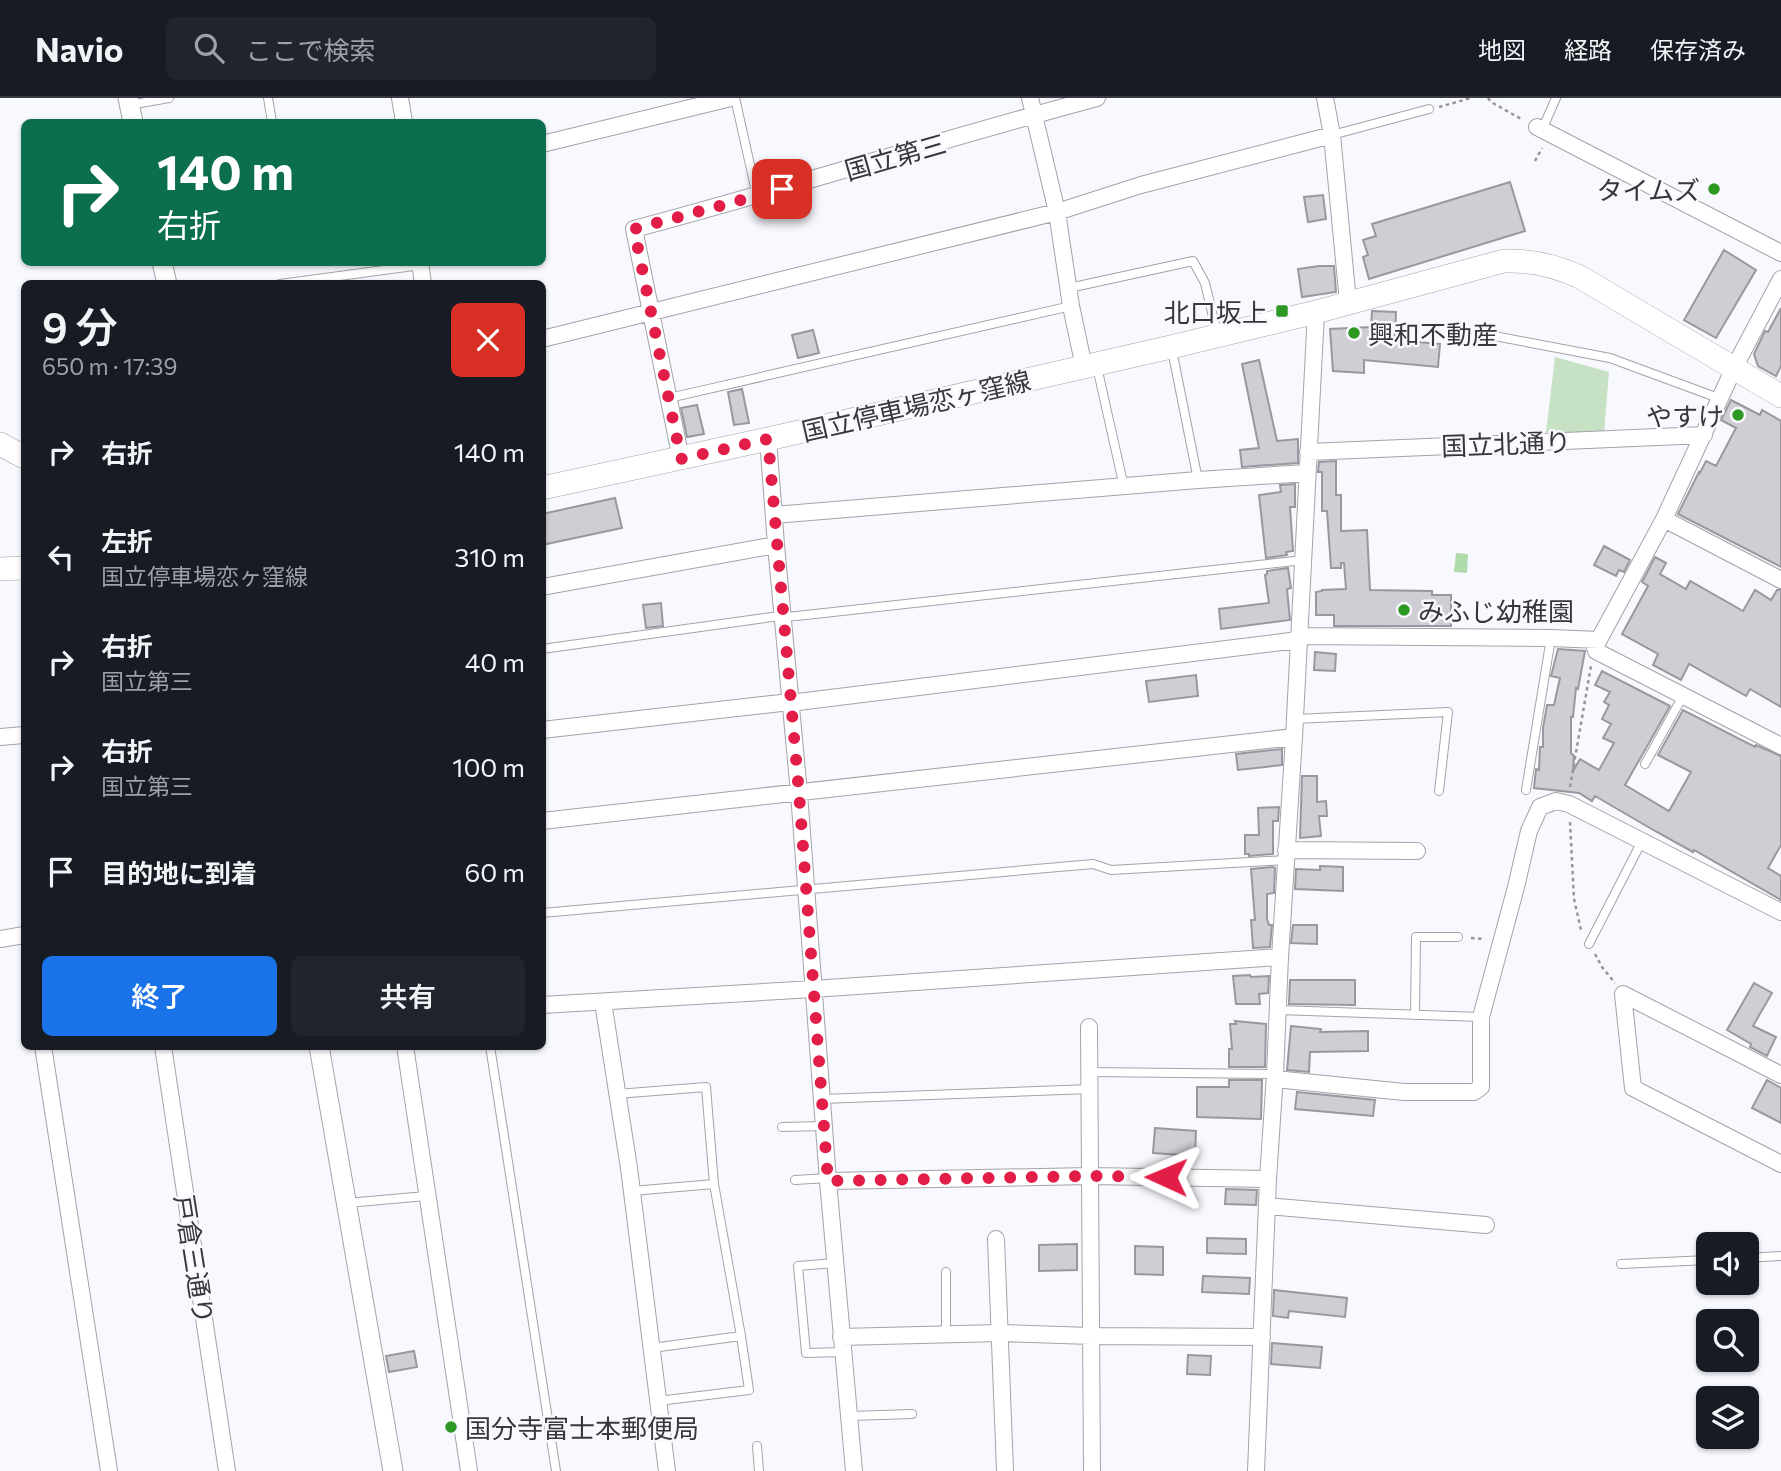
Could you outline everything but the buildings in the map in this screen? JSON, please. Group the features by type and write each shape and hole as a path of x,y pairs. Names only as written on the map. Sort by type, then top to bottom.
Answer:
{"main road":[{"name":"国立停車場恋ヶ窪線","path":"546,487 681,459 1218,336 1504,261 1523,260 1580,277 1781,396"},
{"path":"0,444 21,455"},
{"path":"0,569 21,568"}],"street":[{"path":"400,98 404,119"},
{"path":"546,143 677,104 733,98"},
{"path":"1030,98 1057,212 1071,306 1090,365"},
{"name":"国立第三","path":"681,459 634,229 1097,98"},
{"path":"1325,98 1332,135 1348,302"},
{"path":"1539,128 1781,253"},
{"path":"546,338 1057,212 1141,185 1332,135"},
{"path":"1781,279 1734,368 1664,519 1595,647 1596,651 1781,747"},
{"path":"1256,1471 1268,1179 1316,312"},
{"name":"国立北通り","path":"1308,452 1704,435"},
{"path":"768,439 854,1471"},
{"path":"775,515 1307,473"},
{"path":"1664,519 1781,580"},
{"path":"546,586 776,545"},
{"path":"546,730 790,703 1298,638 1599,640"},
{"path":"0,737 21,735"},
{"path":"546,821 1294,737"},
{"path":"1275,1077 1404,1092 1474,1092 1481,1087 1481,1017 1503,940 1528,831 1540,807 1556,801 1569,804 1781,912"},
{"path":"1286,855 1417,851"},
{"path":"0,939 21,936"},
{"path":"546,1005 1280,957"},
{"path":"1781,1074 1623,994 1633,1088 1781,1164"},
{"path":"603,1002 632,1191 667,1471"},
{"path":"1090,1027 1092,1471"},
{"path":"44,1050 109,1471"},
{"name":"戸倉三通り","path":"164,1050 227,1471"},
{"path":"320,1050 393,1471"},
{"path":"406,1050 469,1471"},
{"path":"828,1180 1090,1176 1268,1179"},
{"path":"1267,1206 1486,1225"},
{"path":"996,1239 1005,1471"},
{"path":"843,1344 946,1334 999,1333 1262,1337"}],"lane":[{"path":"130,108 169,98"},
{"path":"268,98 272,119"},
{"path":"733,98 757,196"},
{"path":"1539,128 1556,98"},
{"path":"1332,135 1429,109"},
{"path":"1069,288 1192,261 1205,283 1218,336"},
{"path":"308,280 407,266"},
{"path":"669,398 1071,306"},
{"path":"1484,334 1609,358 1721,399"},
{"path":"1171,347 1199,480"},
{"path":"1090,365 1124,487"},
{"path":"546,648 784,617 1303,561"},
{"path":"1527,790 1550,638"},
{"path":"1646,764 1683,696"},
{"path":"1295,719 1448,712 1439,791"},
{"path":"1589,944 1642,841"},
{"path":"546,913 1093,864 1111,870 1286,855"},
{"path":"1415,1015 1416,937 1458,937"},
{"path":"1278,1010 1481,1017"},
{"path":"491,1050 556,1471"},
{"path":"1090,1072 1275,1077"},
{"path":"617,1094 706,1087 714,1184 749,1390 658,1401"},
{"path":"822,1099 1090,1089"},
{"path":"782,1127 824,1126"},
{"path":"795,1180 828,1180"},
{"path":"632,1191 714,1184"},
{"path":"347,1203 426,1196"},
{"path":"1759,1257 1781,1256"},
{"path":"1621,1264 1696,1261"},
{"path":"835,1263 798,1266 806,1353 843,1344"},
{"path":"946,1272 946,1334"},
{"path":"652,1348 741,1336"},
{"path":"850,1416 912,1414"},
{"path":"757,1446 759,1471"}],"path":[{"path":"1429,109 1471,98"},
{"path":"1488,98 1539,128"},
{"path":"1458,937 1503,940"}],"shaded area":[{"path":"1555,357 1609,372 1604,433 1546,432"},
{"path":"1456,553 1468,554 1467,573 1454,572"}],"place":[{"name":"タイムズ","path":"1714,189"},
{"name":"北口坂上","path":"1282,311"},
{"name":"興和不動産","path":"1354,333"},
{"name":"やすけ","path":"1738,415"},
{"name":"みふじ幼稚園","path":"1404,610"},
{"name":"国分寺富士本郵便局","path":"451,1427"}],"route":[{"path":"782,189 634,229 681,459 768,439 799,793 828,1181 1166,1177"}]}
